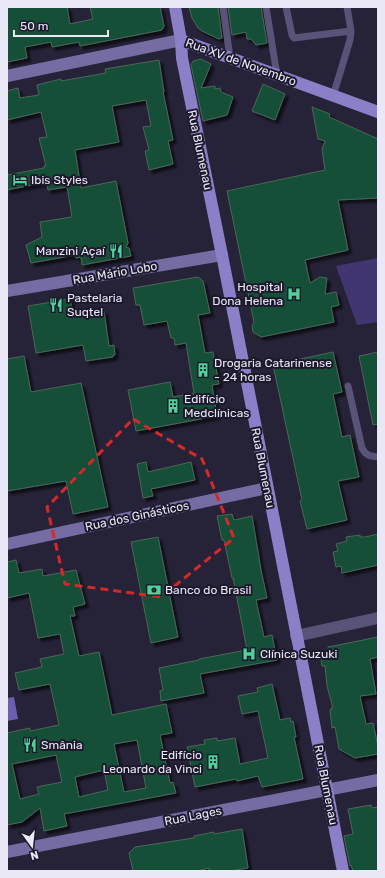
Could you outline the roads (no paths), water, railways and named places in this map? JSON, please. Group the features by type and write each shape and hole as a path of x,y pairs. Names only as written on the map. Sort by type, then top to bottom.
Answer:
{"main road":[{"name":"Rua Blumenau","path":"175,7 182,40 182,58 343,871"},
{"name":"Rua XV de Novembro","path":"7,76 182,40 378,112"},
{"name":"Rua Mário Lobo","path":"7,291 222,255"},
{"name":"Rua dos Ginásticos","path":"7,544 267,488"},
{"name":"Rua Lages","path":"7,852 378,780"}],"street":[{"path":"296,636 378,618"}],"lane":[{"path":"223,7 230,58"},
{"path":"266,7 277,75"},
{"path":"286,7 294,38 350,31"},
{"path":"333,96 349,47 350,31 347,7"},
{"path":"348,386 364,454 378,457"}],"place":[{"name":"Ibis Styles","path":"20,180"},
{"name":"Manzini Açaí","path":"116,251"},
{"name":"Hospital Dona Helena","path":"294,294"},
{"name":"Pastelaria Suqtel","path":"56,305"},
{"name":"Drogaria Catarinense - 24 horas","path":"203,370"},
{"name":"Edifício Medclínicas","path":"173,406"},
{"name":"Banco do Brasil","path":"154,590"},
{"name":"Clínica Suzuki","path":"249,654"},
{"name":"Smânia","path":"30,745"},
{"name":"Edifício Leonardo da Vinci","path":"213,762"}]}
